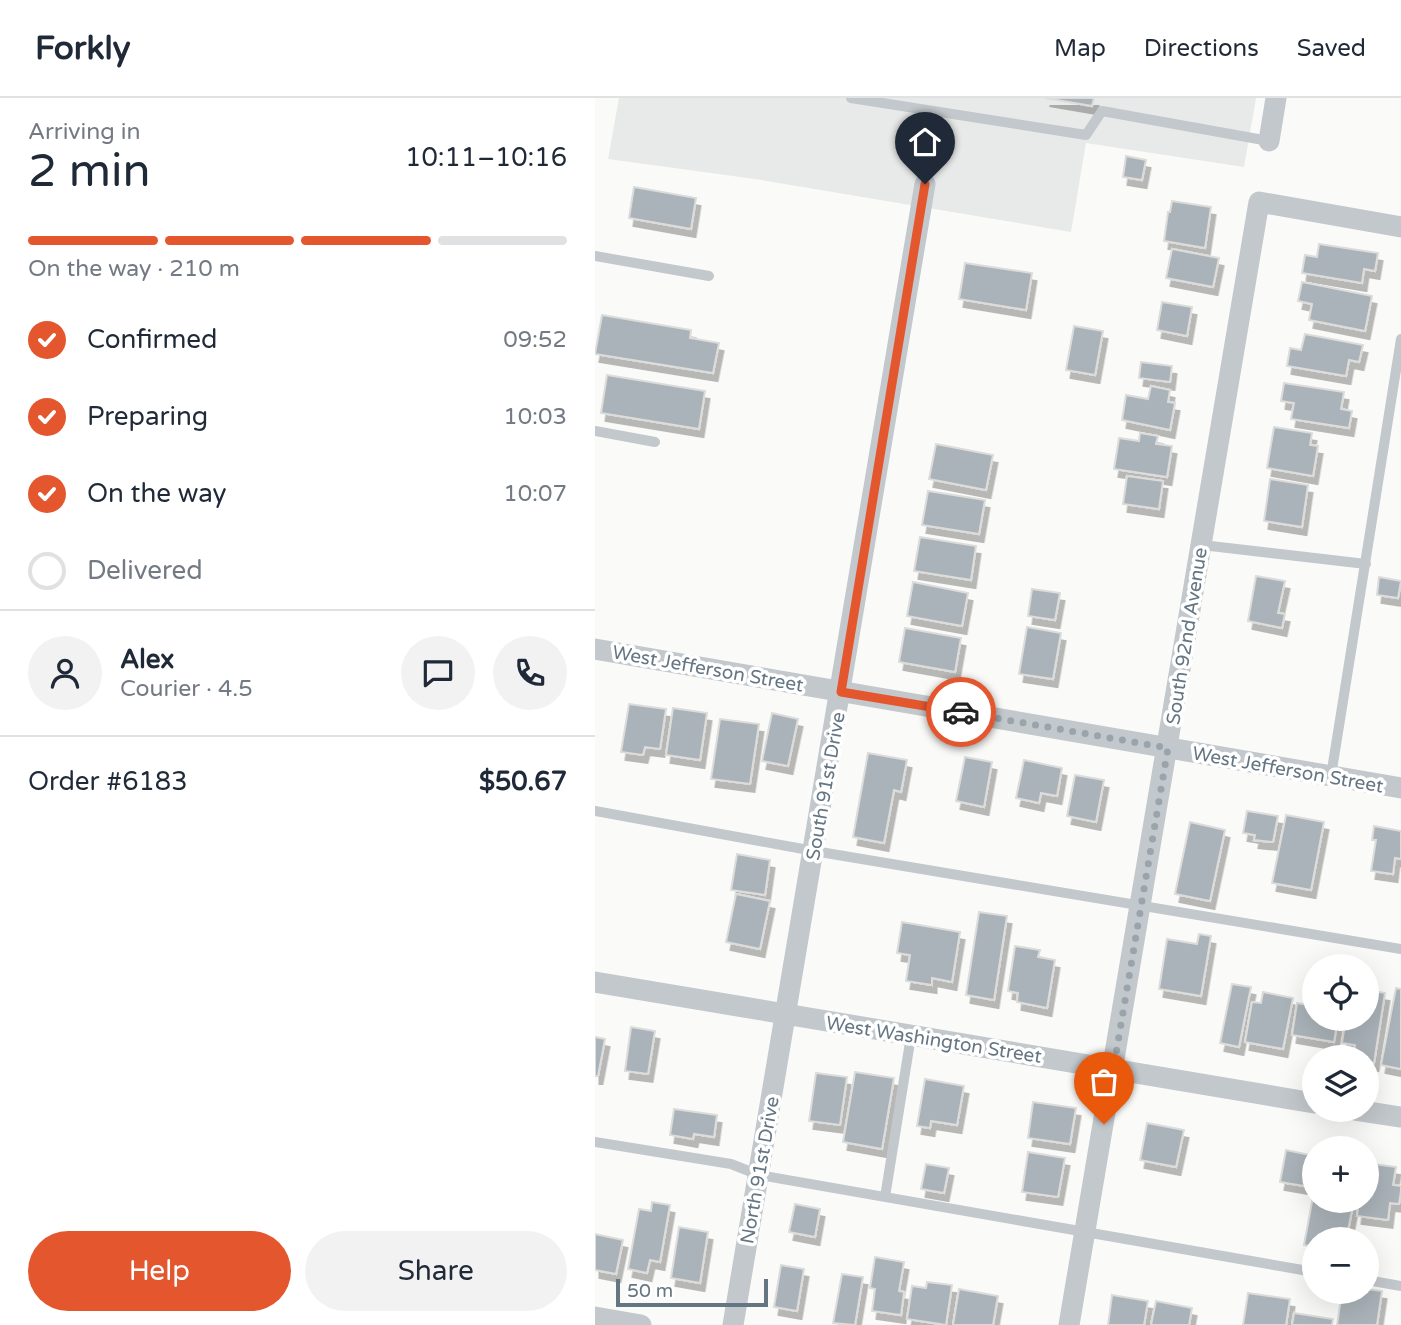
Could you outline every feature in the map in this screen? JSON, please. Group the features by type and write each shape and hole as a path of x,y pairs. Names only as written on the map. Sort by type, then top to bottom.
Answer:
{"street":[{"path":"1269,141 1276,98"},
{"name":"South 91st Drive","path":"786,1014 925,184"},
{"name":"South 92nd Avenue","path":"1069,1325 1259,202 1401,227"},
{"name":"West Jefferson Street","path":"595,649 1401,788"},
{"name":"West Washington Street","path":"595,982 1302,1101"},
{"name":"North 91st Drive","path":"733,1325 786,1014"},
{"path":"1379,1114 1401,1117"},
{"path":"595,1317 641,1325"}],"lane":[{"path":"851,98 1086,135 1102,111 1269,141"},
{"path":"595,256 709,276"},
{"path":"1331,776 1401,339"},
{"path":"595,431 655,442"},
{"path":"1202,545 1366,564"},
{"path":"595,811 1401,949"},
{"path":"885,1198 911,1035"},
{"path":"595,1142 731,1164 758,1175 885,1198 1302,1270"},
{"path":"1379,1282 1401,1286"}],"shaded area":[{"path":"619,98 1256,98 1244,167 1086,143 1071,232 755,179 608,159"}],"building":[{"path":"1045,98 1094,98 1092,106"},
{"path":"1126,156 1146,160 1142,180 1123,177"},
{"path":"634,187 696,198 691,229 629,218"},
{"path":"1172,201 1211,207 1205,248 1164,241"},
{"path":"1319,244 1378,253 1375,271 1364,269 1362,283 1302,273 1305,255 1317,257"},
{"path":"1172,249 1219,258 1213,287 1166,278"},
{"path":"965,263 1032,273 1026,310 959,299"},
{"path":"1302,282 1372,296 1365,331 1309,320 1312,304 1298,301"},
{"path":"1162,302 1192,307 1187,336 1157,330"},
{"path":"602,315 691,330 690,338 719,343 713,373 595,354"},
{"path":"1074,326 1103,331 1095,375 1066,370"},
{"path":"1305,334 1363,345 1359,362 1349,360 1346,376 1287,366 1290,348 1301,350"},
{"path":"1141,362 1172,366 1170,382 1139,378"},
{"path":"607,375 705,391 699,429 601,413"},
{"path":"1284,383 1344,392 1341,409 1352,411 1349,428 1291,419 1294,403 1281,401"},
{"path":"1151,386 1170,390 1168,402 1175,403 1170,430 1122,420 1126,395 1148,399"},
{"path":"1274,427 1312,433 1310,445 1318,446 1313,476 1267,468"},
{"path":"1140,433 1158,436 1156,444 1172,446 1167,477 1114,469 1119,438 1139,441"},
{"path":"936,444 993,455 986,490 929,479"},
{"path":"1127,476 1163,481 1159,509 1123,504"},
{"path":"1270,479 1308,485 1302,527 1264,521"},
{"path":"928,491 985,500 979,534 922,525"},
{"path":"920,537 976,546 971,580 914,571"},
{"path":"1256,576 1285,581 1278,613 1285,614 1282,628 1248,621"},
{"path":"1379,577 1401,581 1398,598 1377,595"},
{"path":"913,582 968,593 962,626 907,616"},
{"path":"1032,589 1060,593 1055,620 1028,616"},
{"path":"1027,627 1061,633 1053,679 1019,674"},
{"path":"905,628 961,638 955,672 899,662"},
{"path":"629,704 666,709 660,749 645,747 643,755 621,752"},
{"path":"673,708 707,713 700,760 666,755"},
{"path":"772,713 798,719 788,766 762,761"},
{"path":"720,719 759,724 750,784 711,779"},
{"path":"868,753 907,760 901,792 894,790 884,843 853,837"},
{"path":"965,757 992,762 984,807 956,801"},
{"path":"1024,760 1062,768 1057,796 1041,793 1039,803 1016,798"},
{"path":"1075,775 1104,780 1096,822 1067,816"},
{"path":"1247,811 1278,816 1273,842 1254,840 1255,835 1243,833"},
{"path":"1286,815 1324,822 1311,890 1272,883"},
{"path":"1190,822 1225,830 1210,901 1175,894"},
{"path":"1374,826 1401,831 1401,859 1395,858 1393,874 1371,871 1376,840 1372,840"},
{"path":"737,854 770,860 765,895 731,890"},
{"path":"736,894 770,901 760,949 726,942"},
{"path":"979,912 1007,916 994,1000 966,995"},
{"path":"902,922 960,932 952,982 932,978 932,985 906,981 910,955 897,953"},
{"path":"1199,934 1211,936 1201,996 1159,989 1167,939 1197,944"},
{"path":"1015,946 1040,950 1038,957 1055,960 1047,1008 1017,1002 1018,993 1008,991"},
{"path":"1232,984 1251,987 1239,1047 1220,1043"},
{"path":"1396,988 1401,989 1401,1069 1381,1065"},
{"path":"1263,992 1293,998 1283,1049 1245,1042 1252,1002 1261,1003"},
{"path":"1379,992 1385,993 1377,1045 1342,1043 1344,1031 1379,1031"},
{"path":"1297,1003 1302,1004 1302,1031 1336,1031 1334,1042 1292,1035"},
{"path":"631,1027 655,1031 648,1074 625,1071"},
{"path":"595,1037 605,1039 598,1076 595,1076"},
{"path":"855,1072 894,1078 882,1149 843,1142"},
{"path":"816,1073 847,1077 840,1125 809,1121"},
{"path":"925,1079 964,1086 957,1125 931,1121 930,1128 917,1126"},
{"path":"1033,1102 1076,1108 1070,1144 1028,1138"},
{"path":"674,1109 717,1115 714,1137 694,1134 693,1139 670,1135"},
{"path":"1147,1123 1184,1130 1176,1167 1140,1160"},
{"path":"1286,1150 1302,1153 1302,1186 1280,1182"},
{"path":"1028,1152 1065,1158 1058,1197 1022,1192"},
{"path":"926,1164 949,1168 944,1193 921,1189"},
{"path":"1379,1165 1396,1167 1393,1185 1401,1186 1401,1191 1399,1204 1390,1203 1388,1220 1357,1216 1357,1213 1379,1213"},
{"path":"652,1202 670,1205 660,1262 650,1260 647,1273 628,1269 639,1209 651,1211"},
{"path":"795,1204 820,1209 815,1237 789,1232"},
{"path":"1310,1213 1351,1213 1349,1227 1307,1227"},
{"path":"679,1227 708,1232 700,1283 671,1278"},
{"path":"595,1234 623,1240 616,1274 595,1270"},
{"path":"875,1257 904,1262 899,1291 904,1292 901,1315 872,1311 875,1289 870,1288"},
{"path":"781,1265 804,1269 797,1311 774,1307"},
{"path":"842,1274 863,1277 855,1325 833,1323"},
{"path":"927,1282 952,1285 946,1325 907,1319 912,1286 926,1288"},
{"path":"959,1289 998,1296 993,1325 953,1325"},
{"path":"1379,1291 1382,1291 1377,1325 1337,1325 1340,1304 1379,1304"},
{"path":"1248,1293 1290,1299 1286,1325 1243,1325"},
{"path":"1112,1295 1148,1301 1144,1325 1108,1325"},
{"path":"1156,1301 1192,1308 1189,1325 1151,1325"},
{"path":"1294,1313 1333,1319 1332,1325 1292,1325"}],"way so far":[{"path":"961,712 1168,748 1104,1124"}],"route":[{"path":"925,184 841,692 961,712"}]}
